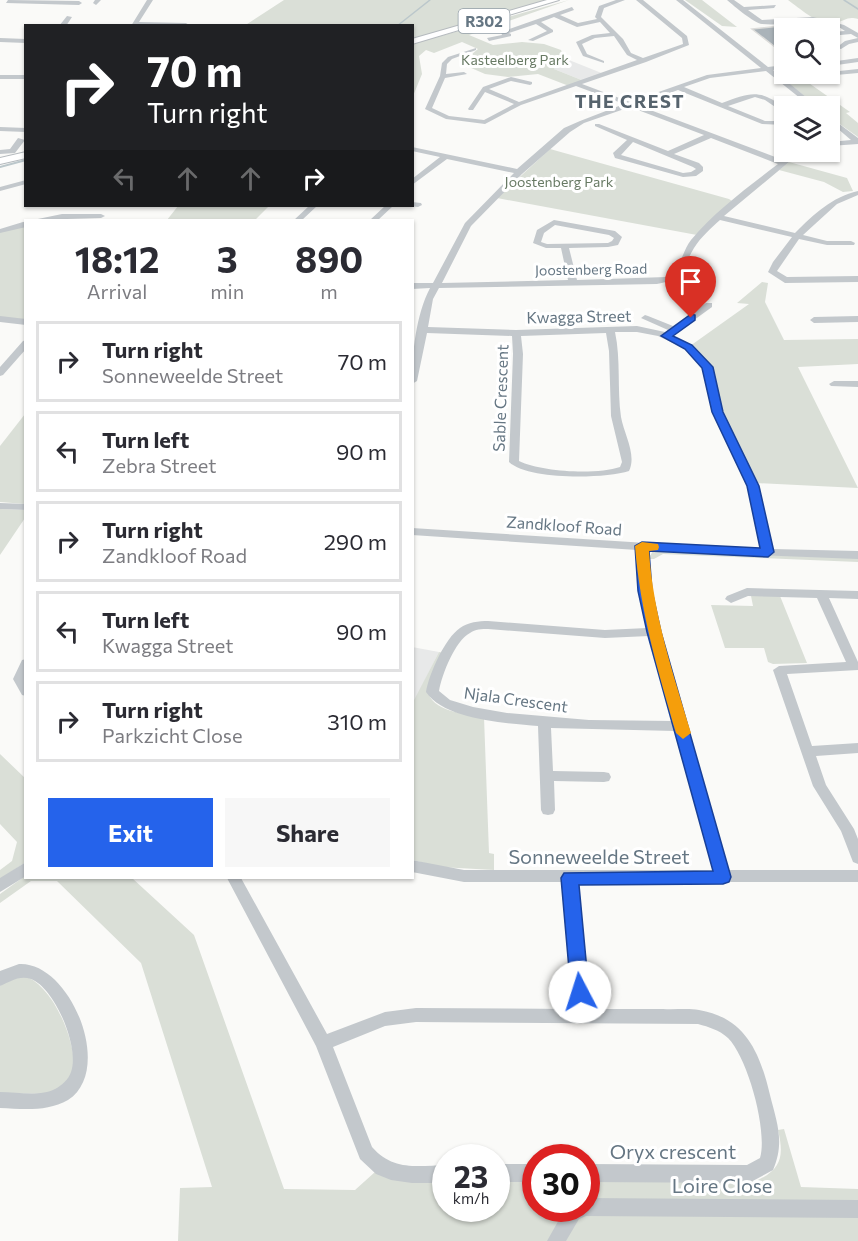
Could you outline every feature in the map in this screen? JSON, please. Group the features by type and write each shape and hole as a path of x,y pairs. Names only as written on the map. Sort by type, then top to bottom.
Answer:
{"main road":[{"name":"R302","path":"414,41 555,0"},
{"path":"0,161 24,155"}],"street":[{"path":"135,24 150,0"},
{"path":"600,20 601,7 622,0"},
{"path":"474,49 445,63 444,76 428,108 437,115 482,123 519,104 682,48 687,40 639,0"},
{"path":"681,0 801,96"},
{"path":"730,0 761,22 811,19 840,25 856,36"},
{"path":"0,10 8,1 79,3"},
{"path":"742,9 774,6"},
{"path":"489,39 524,31 518,28 572,9"},
{"path":"554,15 577,25 600,20"},
{"path":"64,24 69,17"},
{"path":"600,20 615,34 629,54 644,61"},
{"path":"531,40 551,31 536,21"},
{"path":"602,62 585,55 578,43 594,36 615,34"},
{"path":"840,35 856,36"},
{"path":"840,47 856,36"},
{"path":"0,40 24,41"},
{"path":"840,62 858,60"},
{"path":"758,62 774,65"},
{"path":"414,371 429,299 472,220 519,172 571,128 713,75 774,68"},
{"path":"840,73 858,71"},
{"path":"444,76 464,74"},
{"path":"0,77 23,77"},
{"path":"471,109 483,89 511,79 530,83"},
{"path":"577,84 783,164"},
{"path":"677,87 766,124 774,124"},
{"path":"483,89 519,104"},
{"path":"723,105 749,96 763,95 774,103"},
{"path":"597,125 632,139 668,154 700,169 691,175 682,175 618,156 617,153 632,139"},
{"path":"840,127 857,141"},
{"path":"0,129 24,130"},
{"path":"668,154 709,136"},
{"path":"0,152 12,151 21,140"},
{"path":"840,143 857,141"},
{"path":"414,149 519,172"},
{"path":"414,181 446,156"},
{"name":"Joostenberg Road","path":"414,286 672,279 680,273 692,245 718,217 786,162"},
{"path":"0,189 24,183"},
{"path":"858,193 838,199 779,256 772,271 776,277 788,280 858,279"},
{"path":"299,219 312,207"},
{"path":"375,219 388,207"},
{"path":"43,219 62,216 100,218"},
{"path":"718,217 826,243 851,243"},
{"path":"554,222 612,233 618,237 610,244 564,245 543,245 537,241 548,224 554,222"},
{"path":"0,231 24,225"},
{"path":"841,234 858,250"},
{"path":"564,245 573,283"},
{"path":"645,318 670,333 709,306"},
{"path":"0,319 24,322"},
{"path":"814,320 858,319"},
{"name":"Kwagga Street","path":"422,330 516,333 637,329 670,333 708,367 718,412 753,486 768,552"},
{"name":"Sable Crescent","path":"516,333 518,354 512,457 514,462 533,470 610,474 625,469 627,462 616,416 614,351 610,331"},
{"path":"0,373 24,345"},
{"path":"834,384 858,384"},
{"path":"0,506 24,507"},
{"name":"Zandkloof Road","path":"414,531 642,546 858,555"},
{"path":"642,546 645,591 654,632 723,877"},
{"path":"731,599 747,592 858,595"},
{"path":"821,594 856,666 779,670 823,792 847,829 858,858"},
{"name":"Njala Crescent","path":"654,632 605,634 480,625 461,633 434,682 432,692 435,698 465,710 544,722 630,728 681,726"},
{"path":"24,668 20,679 24,688"},
{"path":"544,722 548,810"},
{"path":"809,751 858,748"},
{"path":"546,776 604,777"},
{"name":"Sonneweelde Street","path":"414,866 465,876 570,878 858,876"},
{"path":"0,886 24,869"},
{"path":"570,878 582,1015"},
{"path":"235,879 323,1042 366,1153 372,1162 391,1172 432,1173"},
{"path":"0,979 18,971 29,971 45,979 67,1009 78,1045 80,1069 72,1085 56,1097 0,1100"},
{"name":"Oryx crescent","path":"323,1042 386,1019 416,1015 698,1017 726,1025 738,1035 749,1053 772,1147 767,1164 749,1174 600,1173"},
{"name":"Loire Close","path":"600,1207 858,1209"},
{"path":"556,1241 568,1222"}],"shaded area":[{"path":"564,58 604,74 584,81 554,69"},
{"path":"414,647 439,652 414,702"}],"green space":[{"path":"284,0 548,0 414,40 414,24 247,24"},
{"name":"Kasteelberg Park","path":"569,0 469,35 493,45 522,42 544,44 561,50 564,58 554,69 584,81 569,86 538,74 508,77 485,74 469,67 466,59 478,49 462,42 434,53 426,50 419,56 422,74 414,94 414,43"},
{"path":"685,0 702,0 737,27 722,26"},
{"path":"788,0 858,0 858,19 849,18 840,21 840,18 810,16"},
{"path":"790,84 810,84 827,96 805,96"},
{"path":"840,105 850,112 846,113 858,123 858,137 840,124"},
{"name":"Joostenberg Park","path":"550,149 732,201 697,235 497,198"},
{"path":"789,162 847,178 853,191 843,192 824,182 779,170"},
{"path":"177,207 268,207 256,219 168,219"},
{"path":"24,225 24,320 0,317 0,232"},
{"path":"762,282 768,283 765,302 784,340 858,339 858,364 798,367 858,488 756,483 724,419 715,379 690,346 749,304 737,303"},
{"path":"24,415 24,504 0,502 0,446"},
{"path":"0,509 24,510 24,519 0,555"},
{"path":"653,551 858,558 858,562 663,554 654,559 648,559"},
{"path":"754,594 780,596 807,663 773,664 768,662 764,648 725,648 711,605 753,606 751,596"},
{"path":"439,652 443,653 427,689 430,697 442,707 458,713 484,717 489,853 494,854 494,870 440,867 414,860 414,700"},
{"path":"0,754 24,777 24,863 0,879 0,870 12,861 17,842 0,824"},
{"path":"24,877 24,879 133,879 194,935 284,1189 355,1190 375,1172 395,1180 432,1180 432,1222 510,1222 510,1181 522,1181 522,1222 600,1222 600,1181 756,1181 771,1172 779,1161 781,1147 778,1130 784,1129 801,1187 858,1189 858,1241 178,1241 180,1188 212,1187 141,963 57,881 31,881 0,903 0,894"},
{"path":"25,976 36,982 54,1003 67,1031 74,1059 74,1071 62,1087 47,1094 0,1093 0,986 7,981"}],"building":[{"path":"774,27 774,46 752,29"}],"waterway":[{"path":"400,24 430,0"},
{"path":"844,0 858,9"},
{"path":"0,167 24,161"}],"slow traffic":[{"path":"653,547 642,546 645,591 654,632 683,733"}],"district":[{"name":"THE CREST","path":"630,101"}],"route":[{"path":"580,992 570,878 723,877 654,632 645,591 642,546 768,552 751,479 718,412 708,367 688,347 666,336 691,318"}]}
